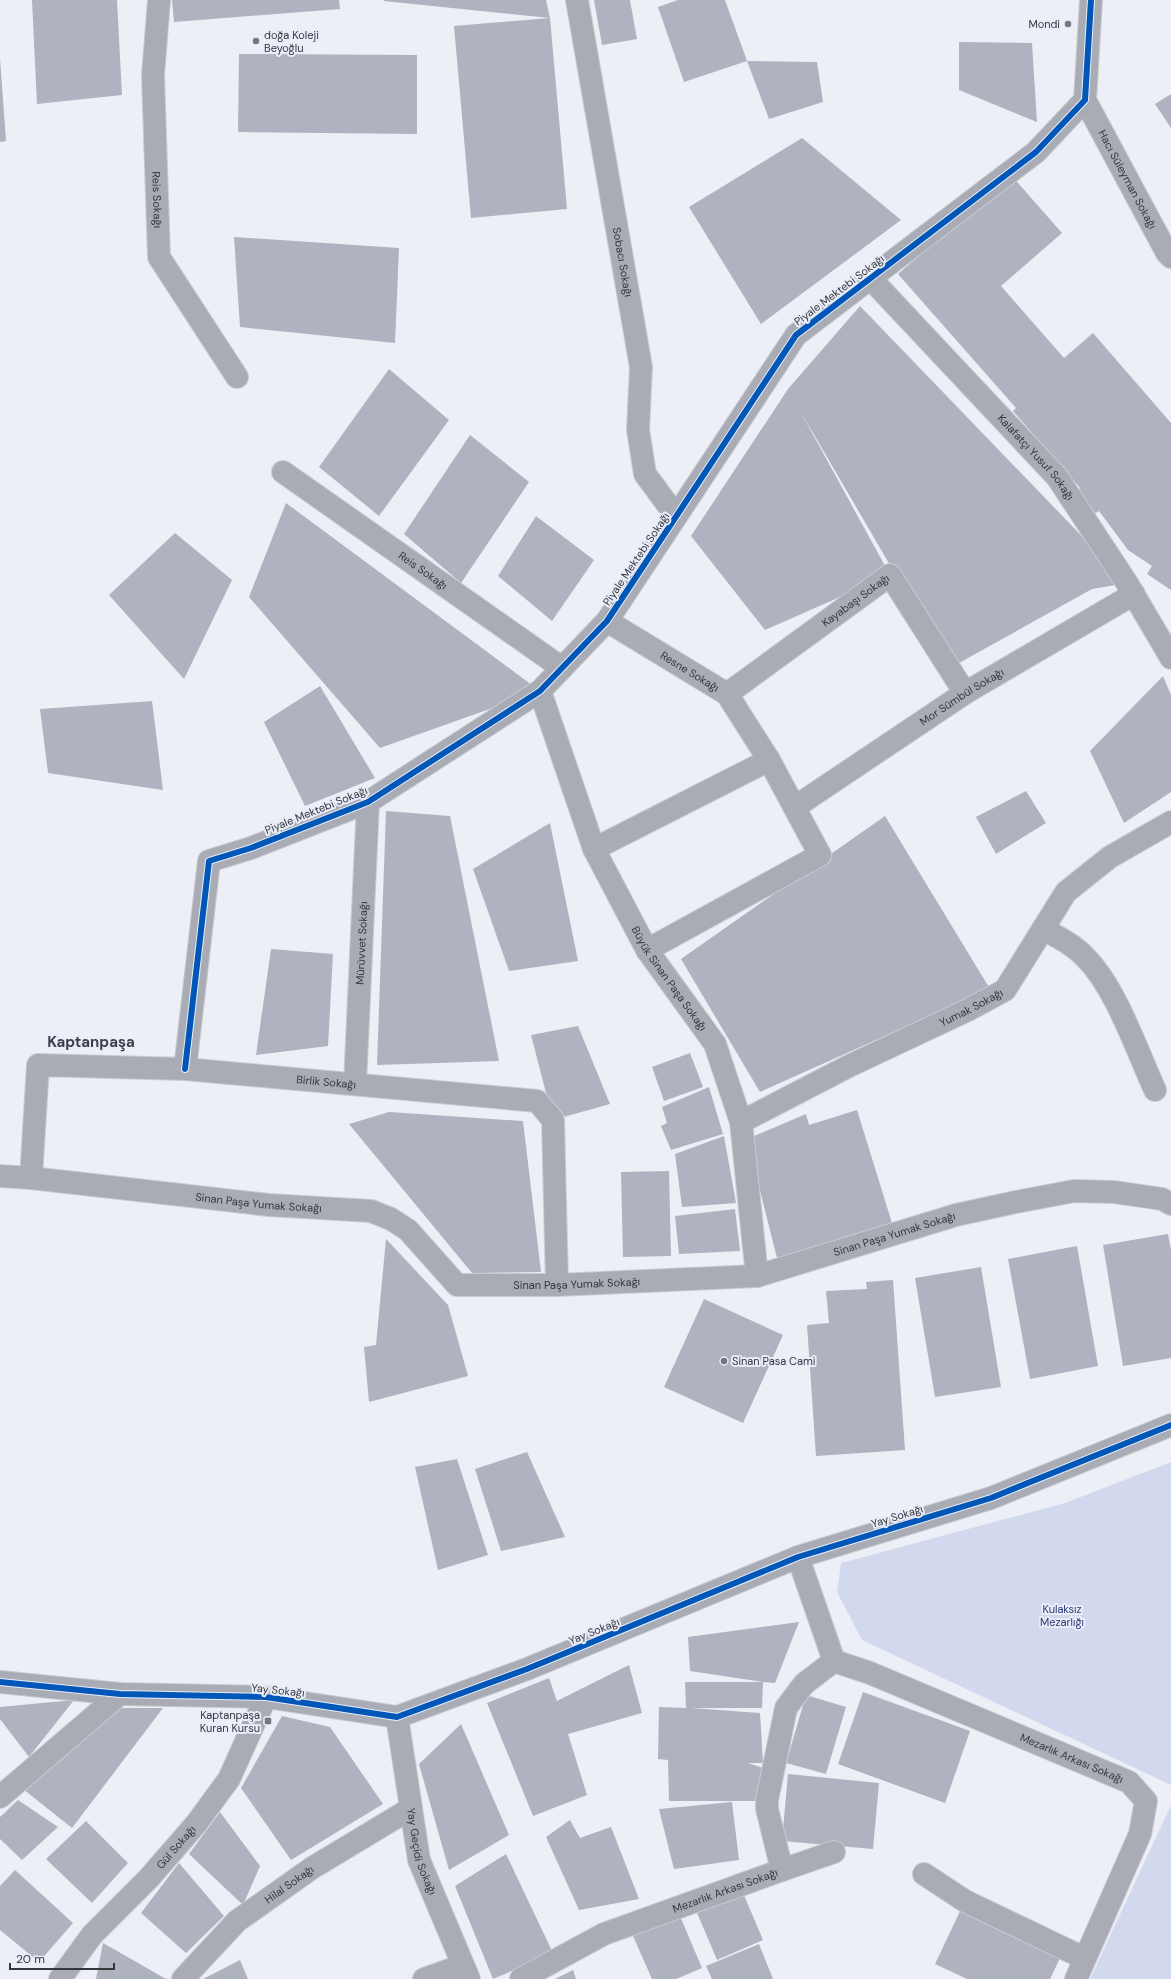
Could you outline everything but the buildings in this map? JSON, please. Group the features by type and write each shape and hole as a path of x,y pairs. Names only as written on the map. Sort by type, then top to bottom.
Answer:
{"street":[{"name":"Reis Sokağı","path":"159,0 153,75 159,257 237,377"},
{"name":"Sobacı Sokağı","path":"577,0 641,367 638,430 645,474 676,516"},
{"path":"1085,100 1091,0"},
{"name":"Piyale Mektebi Sokağı","path":"185,1069 209,861 251,848 368,802 540,691 607,621 796,335 1036,152 1085,100"},
{"name":"Hacı Süleyman Sokağı","path":"1085,100 1167,253 1171,257"},
{"name":"Kalafatçı Yusuf Sokağı","path":"871,279 1057,477 1134,594 1171,658"},
{"name":"Reis Sokağı","path":"283,472 562,668"},
{"name":"Kayabaşı Sokağı","path":"727,694 890,575 966,693"},
{"name":"Mor Sümbül Sokağı","path":"795,807 966,693 1134,594"},
{"name":"Resne Sokağı","path":"607,621 727,694 769,760 820,855 647,950"},
{"name":"Büyük Sinan Paşa Sokağı","path":"540,691 594,849 647,950 715,1044 742,1122 758,1276"},
{"path":"594,849 769,760"},
{"name":"Mürüvvet Sokağı","path":"355,1084 368,802"},
{"name":"Yumak Sokağı","path":"742,1122 849,1066 968,1010 1005,990 1066,892 1110,857 1171,822"},
{"path":"1043,929 1066,941 1086,958 1102,977 1155,1090"},
{"name":"Birlik Sokağı","path":"31,1178 38,1065 185,1069 537,1101 552,1120 557,1285"},
{"name":"Sinan Paşa Yumak Sokağı","path":"0,1176 31,1178 270,1205 371,1211 391,1219 408,1230 457,1285 557,1285 758,1276 956,1215 1074,1191 1114,1192 1162,1199 1171,1204"},
{"name":"Yay Sokağı","path":"0,1682 120,1694 266,1697 397,1717 539,1664 798,1557 991,1498 1171,1425"},
{"path":"798,1557 834,1661"},
{"name":"Mezarlık Arkası Sokağı","path":"521,1979 604,1934 782,1870 767,1809 767,1800 786,1708 804,1684 834,1661 870,1673 1129,1782 1146,1801 1140,1834 1076,1979"},
{"path":"0,1797 120,1694"},
{"name":"Gül Sokağı","path":"60,1979 92,1935 154,1872 196,1824 229,1779 266,1697"},
{"name":"Yay Geçidi Sokağı","path":"397,1717 419,1860 466,1972"},
{"name":"Hilal Sokağı","path":"183,1979 237,1921 312,1868 410,1809"},
{"path":"782,1870 834,1852"},
{"path":"924,1874 965,1901 1084,1958"},
{"path":"424,1979 466,1972"}],"green space":[{"name":"Kulaksız Mezarlığı","path":"1171,1462 1171,1785 862,1640 837,1592 841,1563 1065,1503"},
{"path":"1171,1805 1171,1979 1090,1979"}],"cycle path":[{"path":"185,1069 209,861 251,848 368,802 540,691 607,621 796,335 1036,152 1085,100 1091,0"},
{"path":"0,1682 120,1694 266,1697 397,1717 527,1669 798,1557 991,1498 1171,1425"}],"place":[{"name":"Mondi","path":"1068,24"},
{"name":"doğa Koleji Beyoğlu","path":"256,41"},
{"name":"Sinan Pasa Cami","path":"724,1361"},
{"name":"Kaptanpaşa Kuran Kursu","path":"268,1721"}],"district":[{"name":"Kaptanpaşa","path":"91,1042"}]}
